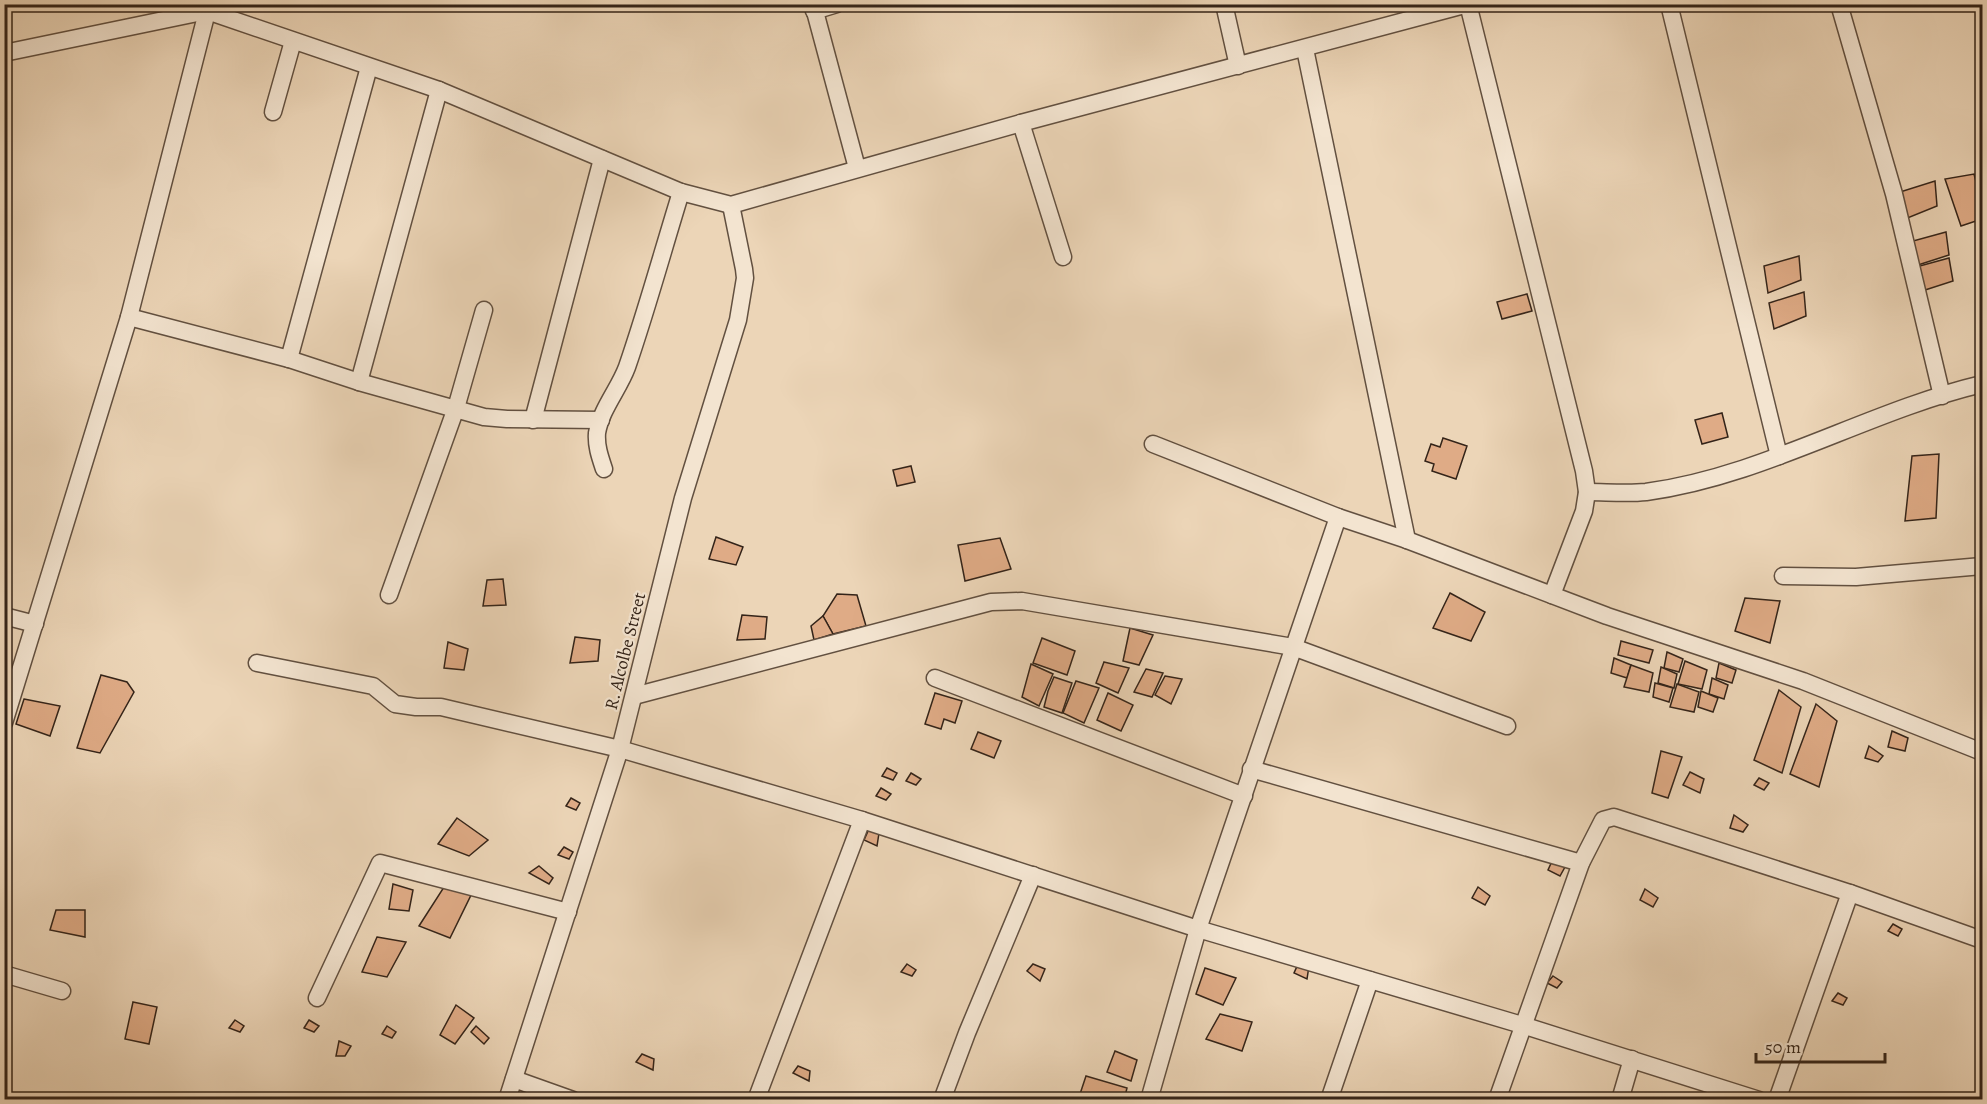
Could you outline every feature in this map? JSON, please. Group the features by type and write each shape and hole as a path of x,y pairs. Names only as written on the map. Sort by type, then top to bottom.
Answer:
{"street":[{"path":"837,4 813,8 857,168"},
{"path":"1224,4 1238,66"},
{"path":"4,53 208,8 293,41 439,90 681,192 731,205 1021,123 1468,4 1584,471 1587,492 1584,511 1552,595"},
{"path":"1669,4 1779,456"},
{"path":"1839,4 1894,194 1942,396"},
{"path":"4,723 129,317 208,8"},
{"path":"273,112 293,41"},
{"path":"1305,49 1407,540"},
{"path":"289,359 369,67"},
{"path":"359,382 439,90"},
{"path":"1021,123 1063,257"},
{"path":"533,420 602,159"},
{"path":"604,469 598,450 597,434 601,420 621,383 634,346 681,192"},
{"name":"R. Alcolbe Street","path":"507,1100 620,749 683,498 738,320 745,278 731,205"},
{"path":"389,595 456,408 484,310"},
{"path":"129,317 289,359 359,382 484,417 601,420"},
{"path":"1587,492 1645,492 1696,482 1779,456 1942,396 1983,384"},
{"path":"1153,444 1338,518 1407,540 1607,616 1803,681 1983,752"},
{"path":"1149,1100 1198,929 1338,518"},
{"path":"1783,576 1856,577 1983,566"},
{"path":"634,696 991,602 1022,601 1293,647 1507,726"},
{"path":"4,616 35,624"},
{"path":"257,663 373,686 395,704 441,707 620,749 862,820 1198,929 1522,1025 1759,1100"},
{"path":"935,678 1244,796"},
{"path":"1251,769 1581,863"},
{"path":"1497,1100 1581,863 1603,820 1614,817 1983,940"},
{"path":"756,1100 862,820"},
{"path":"317,998 380,863 568,912"},
{"path":"942,1100 967,1033 1033,875"},
{"path":"1777,1100 1850,894"},
{"path":"4,974 62,991"},
{"path":"1329,1100 1370,980"},
{"path":"1620,1100 1632,1059"},
{"path":"513,1078 573,1100"}],"building":[{"path":"1974,174 1982,205 1982,219 1961,226 1945,179"},
{"path":"1935,181 1937,206 1905,219 1900,192"},
{"path":"1946,232 1949,255 1918,265 1913,241"},
{"path":"1799,256 1801,280 1768,293 1764,266"},
{"path":"1949,258 1953,281 1922,291 1916,267"},
{"path":"1804,292 1806,316 1774,329 1769,303"},
{"path":"1527,294 1532,311 1502,319 1497,302"},
{"path":"1722,413 1728,437 1702,444 1695,420"},
{"path":"1443,438 1467,446 1456,479 1432,471 1434,464 1425,461 1431,444 1440,447"},
{"path":"1939,454 1936,518 1905,521 1912,456"},
{"path":"911,466 915,482 897,486 893,470"},
{"path":"716,537 743,547 736,565 709,559"},
{"path":"1000,538 1011,569 965,581 958,545"},
{"path":"503,579 506,605 483,606 487,580"},
{"path":"1450,593 1485,612 1471,641 1433,628"},
{"path":"837,594 857,595 866,626 833,634 823,616"},
{"path":"1745,598 1780,601 1770,643 1735,631"},
{"path":"742,615 767,617 765,639 737,640"},
{"path":"823,616 833,634 814,640 811,626"},
{"path":"1130,628 1153,635 1139,665 1123,661"},
{"path":"575,637 600,640 598,661 570,663"},
{"path":"1042,638 1075,651 1067,675 1033,663"},
{"path":"1621,641 1653,650 1649,663 1618,655"},
{"path":"448,642 468,649 464,670 444,668"},
{"path":"1667,652 1683,659 1679,672 1664,668"},
{"path":"1614,658 1631,665 1627,678 1611,673"},
{"path":"1685,661 1707,670 1702,689 1678,684"},
{"path":"1104,662 1129,668 1118,693 1096,683"},
{"path":"1719,663 1736,670 1732,683 1716,678"},
{"path":"1031,664 1053,674 1039,706 1022,697"},
{"path":"1631,665 1653,673 1649,692 1624,687"},
{"path":"1661,667 1677,674 1674,688 1658,683"},
{"path":"1146,669 1163,673 1152,697 1134,692"},
{"path":"101,675 127,682 134,692 100,753 77,748"},
{"path":"1165,676 1182,679 1171,704 1155,695"},
{"path":"1054,677 1072,683 1062,713 1044,707"},
{"path":"1712,678 1728,685 1724,699 1709,694"},
{"path":"1076,681 1099,688 1084,723 1063,713"},
{"path":"1655,683 1673,688 1669,702 1653,697"},
{"path":"1677,684 1699,692 1694,712 1670,707"},
{"path":"1779,690 1801,707 1782,773 1754,760"},
{"path":"1701,691 1718,698 1713,712 1698,707"},
{"path":"935,693 962,701 955,723 944,719 941,729 925,724"},
{"path":"1108,693 1133,705 1121,731 1097,720"},
{"path":"24,699 60,706 50,736 16,724"},
{"path":"1816,704 1837,721 1819,787 1790,774"},
{"path":"1892,731 1908,738 1905,751 1888,747"},
{"path":"978,732 1001,741 994,758 971,749"},
{"path":"1869,746 1883,756 1878,762 1865,758"},
{"path":"1661,751 1682,757 1668,798 1652,793"},
{"path":"887,768 897,773 893,780 882,776"},
{"path":"1690,772 1704,779 1700,793 1683,785"},
{"path":"911,773 921,779 916,785 906,781"},
{"path":"1759,778 1769,783 1764,790 1754,785"},
{"path":"881,788 891,794 886,800 876,796"},
{"path":"571,798 580,803 576,810 566,806"},
{"path":"1734,815 1748,825 1743,832 1730,828"},
{"path":"457,818 488,840 469,856 438,844"},
{"path":"869,829 879,833 877,846 864,840"},
{"path":"564,847 573,852 569,859 558,855"},
{"path":"1553,859 1565,867 1560,876 1548,870"},
{"path":"539,866 553,878 549,884 529,873"},
{"path":"393,884 413,890 409,911 389,909"},
{"path":"444,887 473,891 450,938 419,926"},
{"path":"1478,887 1490,896 1485,905 1472,898"},
{"path":"1645,889 1658,898 1653,907 1640,900"},
{"path":"56,910 85,910 85,937 50,930"},
{"path":"1893,924 1902,929 1898,936 1888,931"},
{"path":"377,937 406,942 387,977 362,972"},
{"path":"1299,962 1309,966 1307,979 1294,973"},
{"path":"907,964 916,970 912,976 901,972"},
{"path":"1033,964 1045,969 1040,981 1027,971"},
{"path":"1205,968 1236,978 1223,1005 1196,994"},
{"path":"1553,976 1562,982 1557,988 1547,983"},
{"path":"1838,993 1847,998 1843,1005 1832,1001"},
{"path":"133,1002 157,1007 149,1044 125,1039"},
{"path":"456,1005 474,1018 455,1044 440,1035"},
{"path":"1220,1014 1252,1022 1242,1051 1206,1039"},
{"path":"235,1020 244,1026 240,1032 229,1028"},
{"path":"309,1020 319,1026 314,1032 304,1028"},
{"path":"387,1026 396,1032 392,1038 382,1034"},
{"path":"476,1026 489,1038 484,1044 471,1032"},
{"path":"339,1041 351,1046 345,1056 336,1056"},
{"path":"1115,1051 1137,1060 1131,1081 1107,1072"},
{"path":"642,1054 654,1059 653,1070 636,1062"},
{"path":"798,1066 810,1071 809,1081 793,1073"},
{"path":"1086,1076 1127,1088 1124,1100 1078,1100"}]}
